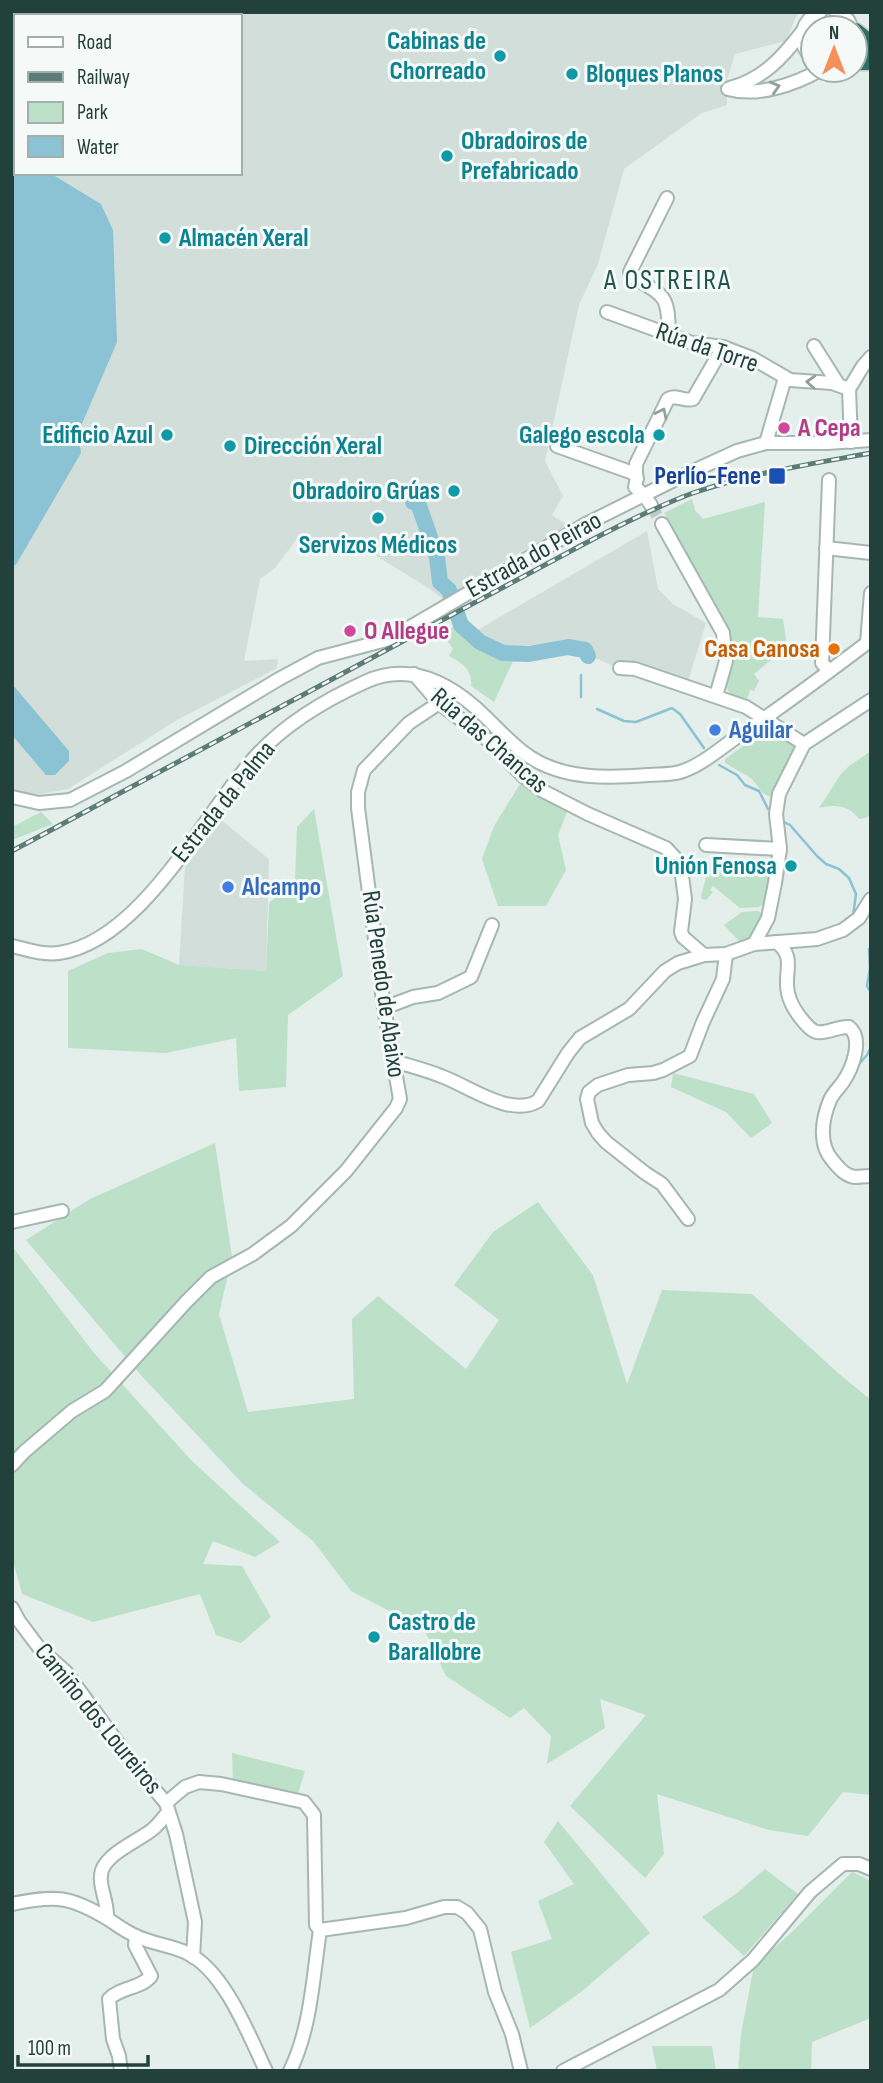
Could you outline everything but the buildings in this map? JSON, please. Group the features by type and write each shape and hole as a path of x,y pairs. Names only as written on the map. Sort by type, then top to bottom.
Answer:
{"street":[{"path":"799,31 781,59 760,75 728,89 741,92 767,90 799,79"},
{"path":"667,198 630,272 633,277 662,294 668,307 669,335"},
{"name":"Rúa da Torre","path":"607,312 692,343 723,347 751,358 785,378 843,386"},
{"path":"814,345 843,386 851,442"},
{"path":"647,500 635,488 636,464 668,399 693,399 723,347"},
{"path":"843,386 871,357"},
{"path":"766,443 785,378"},
{"name":"Estrada do Peirao","path":"12,797 39,803 70,800 126,771 318,658 390,639 586,524 647,500 737,451 766,443 871,440"},
{"path":"557,446 636,475"},
{"path":"829,480 822,663 829,671"},
{"path":"662,524 723,634 726,661 716,696"},
{"path":"826,548 871,553"},
{"path":"413,673 456,692 530,757 567,773 604,776 676,773 710,756 765,719 869,641 871,593"},
{"path":"620,668 635,669 746,707 804,744"},
{"name":"Rúa das Chancas","path":"413,673 439,703 488,740 523,776 543,791 666,848 678,860 681,868 685,899 681,932 683,937 704,955"},
{"name":"Estrada da Palma","path":"12,946 42,954 58,953 75,949 104,935 138,906 256,756 289,725 327,700 368,680 413,673"},
{"path":"754,944 768,918 775,883 780,849 776,814 779,794 804,744 871,700"},
{"name":"Rúa Penedo de Abaixo","path":"12,1465 72,1410 105,1391 211,1277 278,1237 346,1171 396,1108 400,1099 384,1008 358,792 361,779 370,763 409,723 439,703"},
{"path":"706,845 780,849"},
{"path":"394,1061 444,1077 482,1096 511,1104 532,1104 538,1101 580,1038 629,1009 664,971 678,962 704,955 726,954 754,944 817,939 843,930 859,918 871,899"},
{"path":"384,1008 413,997 438,993 471,978 492,925"},
{"path":"776,942 784,947 789,958 787,991 791,1004 802,1019 817,1032 849,1027 855,1035 856,1049 852,1065 829,1102 822,1139 828,1156 841,1170 856,1177 871,1176"},
{"path":"688,1219 662,1184 598,1133 592,1123 587,1099 589,1091 598,1085 663,1070 690,1056 723,979 726,954"},
{"path":"12,1222 62,1211"},
{"name":"Camiño dos Loureiros","path":"12,1608 40,1649 65,1672 167,1807 176,1835 195,1922 193,1957"},
{"path":"107,1919 108,1906 100,1879 102,1869 109,1859 152,1829 185,1787 199,1782 220,1784 304,1802 314,1815 316,1924 320,1930 306,2030 299,2053 289,2071"},
{"path":"563,2071 719,1990 753,1960 810,1892 843,1864 859,1864 871,1869"},
{"path":"12,1903 52,1898 69,1899 85,1905 136,1936 187,1953 200,1962 225,1989 266,2071"},
{"path":"320,1930 406,1918 444,1907 457,1907 467,1913 480,1929 495,1992 512,2034 521,2071"},
{"path":"121,2071 113,2039 109,1998 147,1981 151,1976 135,1945 136,1936"}],"shaded area":[{"path":"12,12 798,12 786,41 735,54 726,83 727,105 702,113 624,169 598,264 579,305 545,461 563,496 552,515 569,526 506,560 444,600 365,549 299,536 275,568 260,579 244,661 278,659 277,668 177,720 68,789 12,799 12,568 78,433 113,230 101,204 53,175 242,175 242,14 14,14 14,152"},
{"path":"647,531 658,589 673,604 706,623 688,681 629,661 615,663 613,666 592,656 581,641 509,647 476,631"},
{"path":"220,819 269,859 266,971 179,965 185,867"}],"green space":[{"path":"692,499 695,510 703,519 765,502 758,617 783,619 787,647 754,674 759,681 754,691 750,690 747,699 731,696 728,691 726,681 732,653 726,624 664,513"},
{"path":"455,625 484,650 514,659 494,702 471,686 468,671 449,656 453,649 444,635"},
{"path":"771,726 793,745 793,752 787,773 770,797 763,793 751,778 725,763 725,759"},
{"path":"871,751 871,815 859,819 851,811 841,807 819,808 841,774"},
{"path":"520,784 567,812 558,835 566,870 546,906 498,906 482,859 494,826"},
{"path":"314,809 343,976 288,1015 286,1087 239,1091 236,1038 166,1053 68,1048 68,971 108,953 142,949 179,965 266,971 269,903 295,882 297,827"},
{"path":"41,812 53,824 12,840 12,827"},
{"path":"711,859 770,869 765,903 759,907 740,908 713,886 710,890 713,892 706,900 702,899"},
{"path":"758,911 763,914 763,918 750,941 743,945 724,925 742,912"},
{"path":"673,1073 754,1094 772,1123 751,1138 726,1112 671,1087"},
{"path":"215,1143 232,1257 219,1314 248,1412 354,1399 352,1319 378,1296 466,1369 499,1320 454,1285 493,1232 538,1202 593,1275 627,1384 662,1290 752,1294 871,1400 871,1795 843,1792 808,1836 769,1830 657,1794 664,1854 645,1878 570,1806 646,1715 600,1699 605,1728 547,1764 551,1736 524,1708 510,1718 446,1676 424,1629 351,1591 313,1541 243,1484 139,1373 26,1240 90,1199"},
{"path":"12,1246 94,1353 191,1460 280,1542 255,1557 213,1541 203,1564 242,1566 271,1617 241,1643 216,1635 200,1594 93,1622 22,1594 12,1557"},
{"path":"232,1753 305,1771 297,1797 233,1783"},
{"path":"558,1821 650,1933 581,1992 530,2028 511,1952 552,1939 538,1901 574,1884 544,1842"},
{"path":"765,1869 798,1894 744,1956 702,1917 737,1893"},
{"path":"852,1872 871,1881 871,2018 812,2042 811,2071 738,2071 741,2034 754,1966"},
{"path":"652,2046 712,2046 716,2071 657,2071"}],"water":[{"path":"12,151 14,175 53,175 101,204 113,230 117,342 78,433 81,453 12,568"},
{"path":"12,684 69,751 69,761 55,775 46,775 12,735"}],"waterway":[{"path":"413,502 418,503 437,557 440,582 449,590 461,625 480,642 503,653 529,654 568,647 585,650 588,656"},
{"path":"581,675 581,697"},
{"path":"597,709 624,721 636,722 672,708 680,714 704,748"},
{"path":"719,765 737,775 745,785 759,791 768,809"},
{"path":"784,822 790,825 826,864 839,869 849,878 856,894 853,916"},
{"path":"869,949 867,986 871,993"},
{"path":"859,1064 871,1047"}],"tunnel":[{"path":"651,505 662,524"}],"railway":[{"path":"12,851 582,545 651,511 693,493 737,480 871,453"}],"place":[{"name":"Cabinas de Chorreado","path":"500,56"},
{"name":"Bloques Planos","path":"572,74"},
{"name":"Obradoiros de Prefabricado","path":"447,156"},
{"name":"Almacén Xeral","path":"165,238"},
{"name":"A Cepa","path":"784,428"},
{"name":"Edificio Azul","path":"167,435"},
{"name":"Galego escola","path":"659,435"},
{"name":"Dirección Xeral","path":"230,446"},
{"name":"Perlío-Fene","path":"777,476"},
{"name":"Obradoiro Grúas","path":"454,491"},
{"name":"Servizos Médicos","path":"378,518"},
{"name":"O Allegue","path":"350,631"},
{"name":"Casa Canosa","path":"834,649"},
{"name":"Aguilar","path":"715,730"},
{"name":"Unión Fenosa","path":"791,866"},
{"name":"Alcampo","path":"228,887"},
{"name":"Castro de Barallobre","path":"374,1637"}],"district":[{"name":"A OSTREIRA","path":"668,280"}]}
